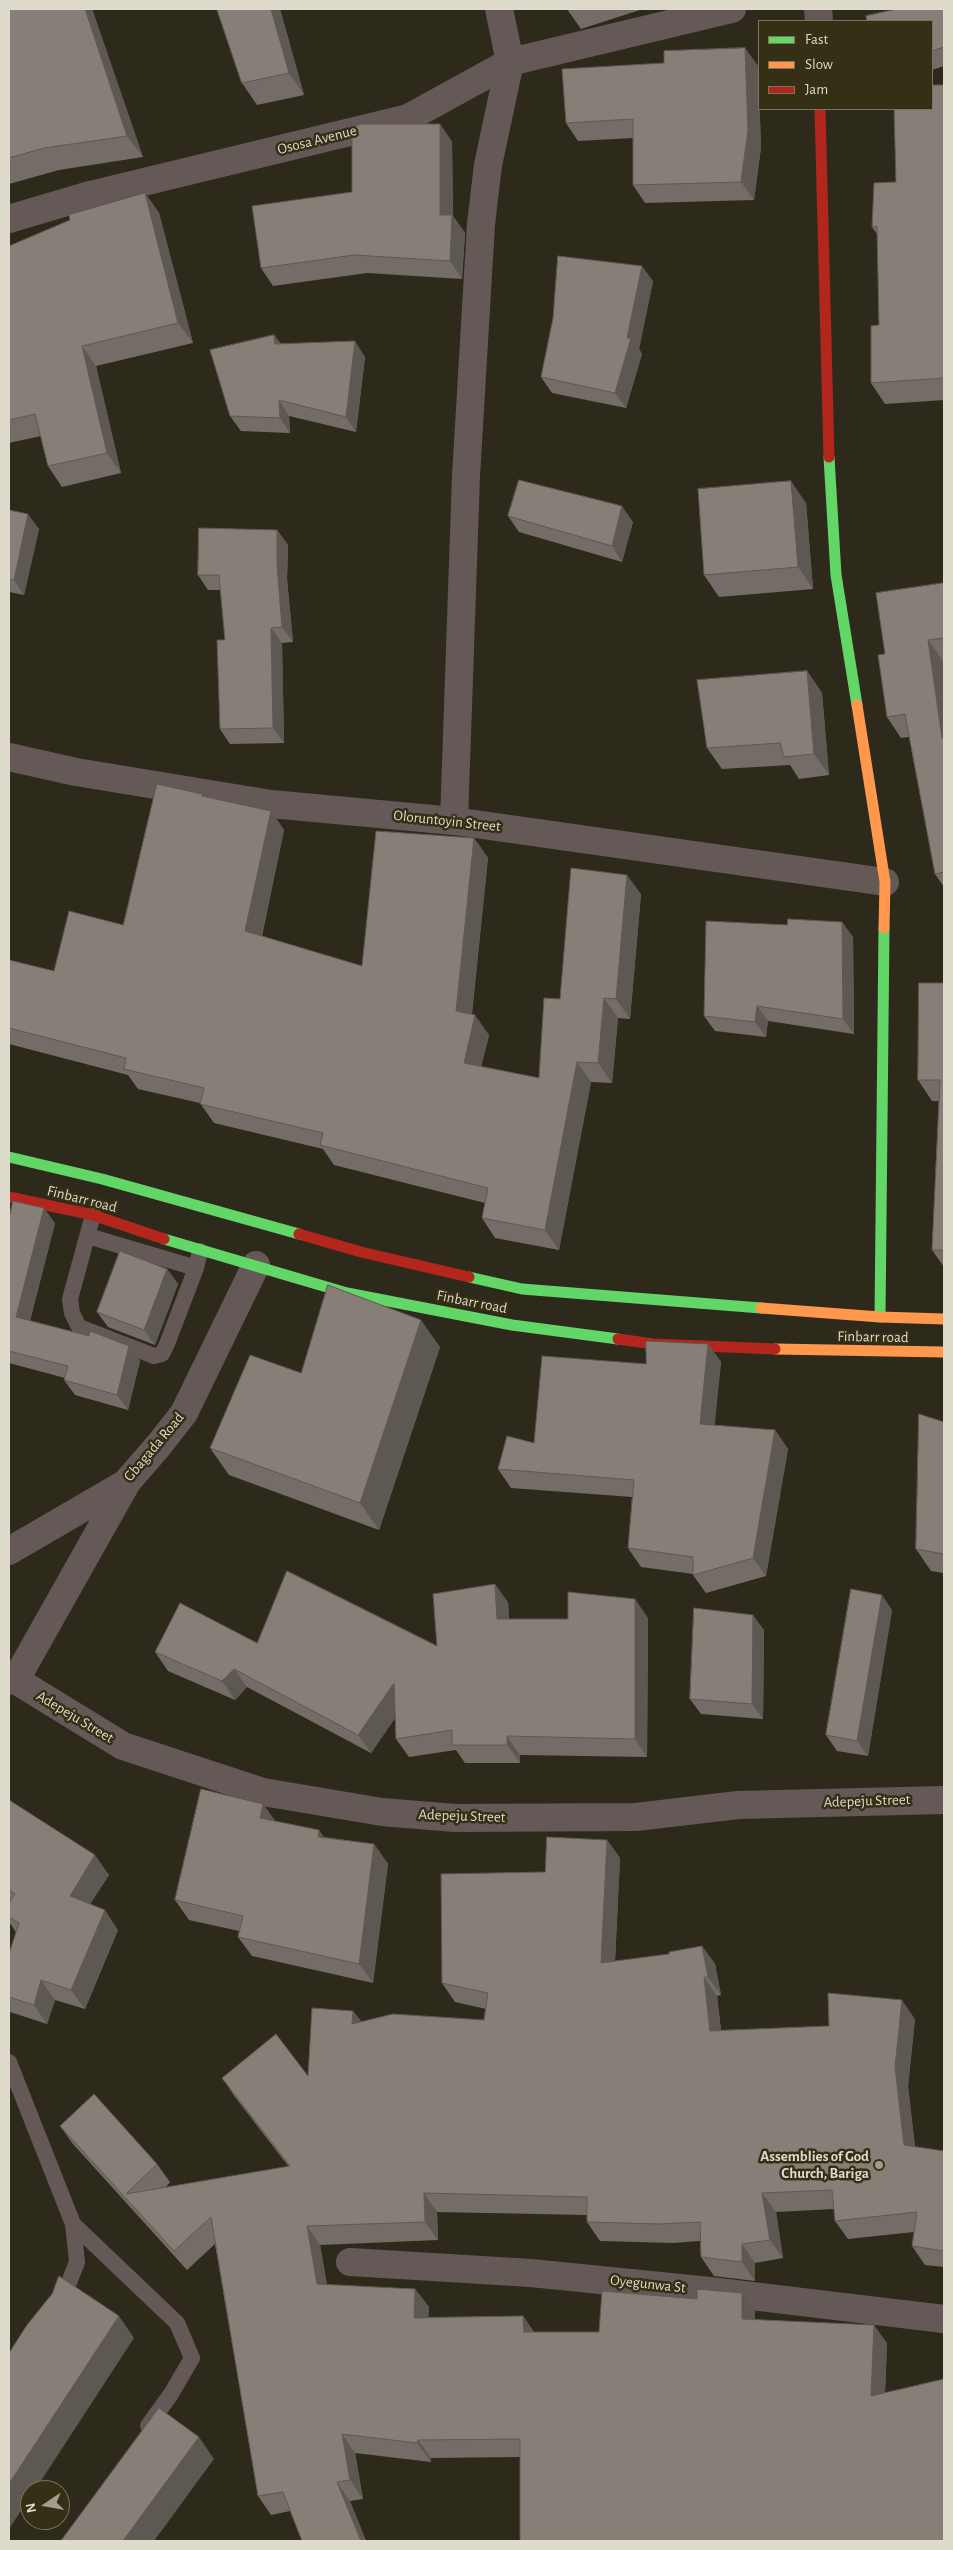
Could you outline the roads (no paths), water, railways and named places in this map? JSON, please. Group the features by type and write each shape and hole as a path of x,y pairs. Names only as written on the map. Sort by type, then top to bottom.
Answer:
{"main road":[{"path":"820,110 827,432 836,574 885,882 880,1317"},
{"name":"Finbarr road","path":"9,1157 120,1184 361,1252 522,1290 880,1317 944,1319"},
{"name":"Finbarr road","path":"9,1197 93,1215 200,1251 256,1265 347,1293 512,1325 653,1344 857,1352 944,1352"}],"street":[{"path":"454,820 466,476 480,224 488,165 510,62 499,9"},
{"name":"Ososa Avenue","path":"9,219 90,195 408,118 510,62 732,9"},
{"name":"Oloruntoyin Street","path":"9,757 76,772 271,804 454,820 885,882"},
{"name":"Gbagada Road","path":"9,1551 126,1483 184,1413 256,1265"},
{"path":"11,1684 126,1483"},
{"name":"Adepeju Street","path":"11,1684 123,1746 263,1792 382,1812 455,1818 636,1817 738,1805 944,1800"},
{"name":"Oyegunwa St","path":"350,2262 532,2273 710,2291 944,2319"}],"lane":[{"path":"93,1215 70,1299 75,1321 79,1327 154,1356 162,1354 167,1344 196,1268 200,1251"},
{"path":"88,1236 196,1268"},
{"path":"9,2062 73,2224 77,2262 59,2310 52,2318"},
{"path":"73,2224 177,2323 192,2358 171,2394 137,2440"}],"place":[{"name":"Assemblies of God Church, Bariga","path":"879,2165"}]}
